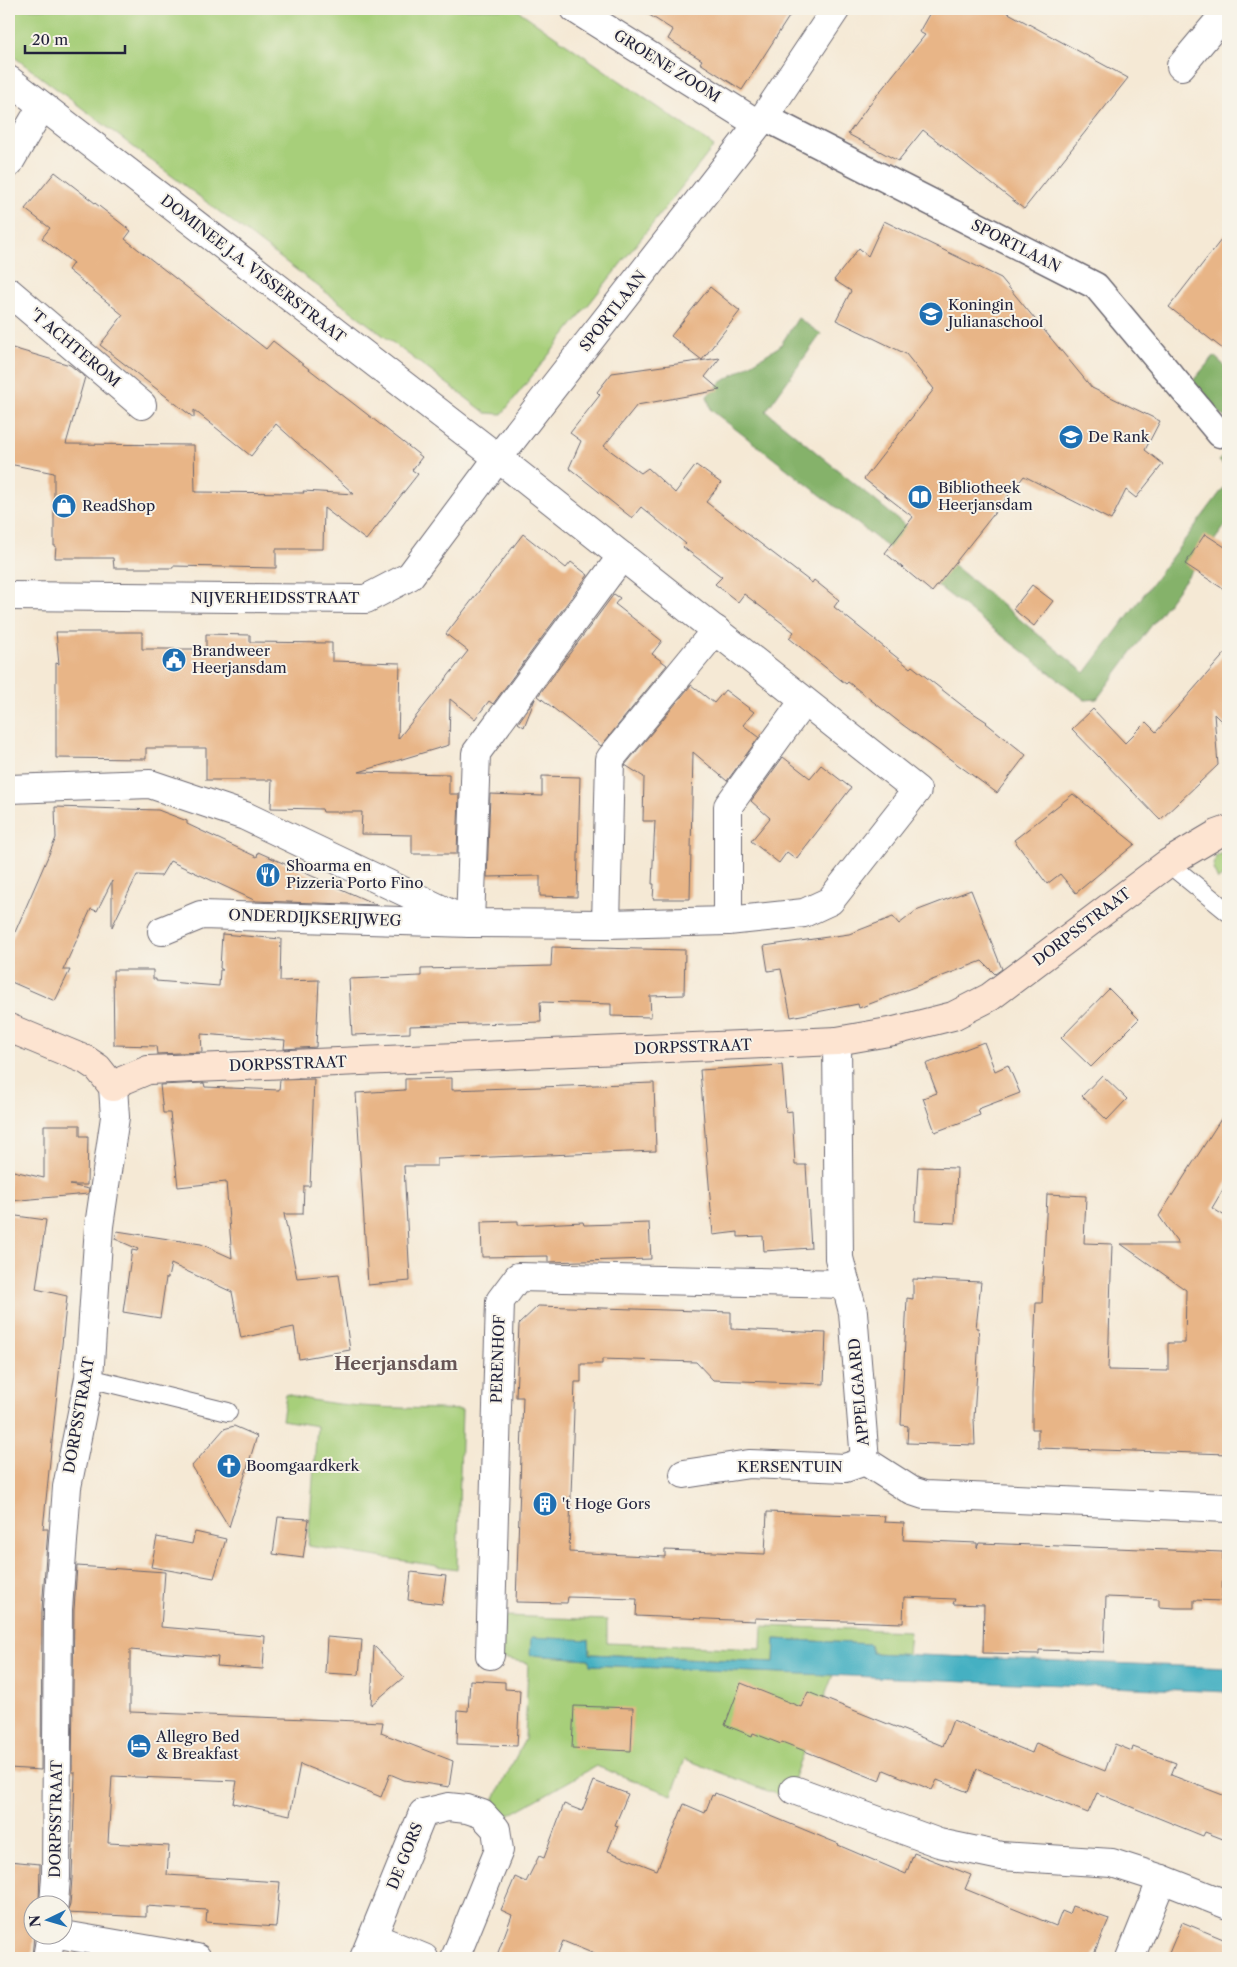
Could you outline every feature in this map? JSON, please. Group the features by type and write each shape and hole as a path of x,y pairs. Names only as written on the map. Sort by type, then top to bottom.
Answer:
{"main road":[{"name":"DORPSSTRAAT","path":"113,1087 148,1070 837,1041 894,1032 953,1016 990,997 1168,863 1217,834 1228,830"},
{"path":"9,1028 86,1060 98,1068 113,1087"}],"street":[{"name":"GROENE ZOOM","path":"575,9 761,120"},
{"name":"SPORTLAAN","path":"498,458 761,120 836,9"},
{"path":"1181,66 1228,10"},
{"name":"DOMINEE J.A. VISSERSTRAAT","path":"9,80 498,458"},
{"path":"9,163 42,106"},
{"name":"SPORTLAAN","path":"761,120 1096,286 1220,434"},
{"name":"'T ACHTEROM","path":"9,292 142,405"},
{"path":"498,458 804,701 728,806 728,921"},
{"name":"NIJVERHEIDSSTRAAT","path":"9,596 366,599 410,576 498,458"},
{"path":"470,923 476,753 622,556"},
{"path":"606,924 610,759 716,630"},
{"name":"ONDERDIJKSERIJWEG","path":"162,931 201,915 470,923 606,924 728,921 804,912 830,901 917,790 804,701"},
{"name":"ONDERDIJKSERIJWEG","path":"9,789 150,784 245,816 470,923"},
{"name":"APPELGAARD","path":"837,1041 840,1258 853,1312 865,1461 912,1490 924,1495 1228,1508"},
{"name":"DORPSSTRAAT","path":"55,1894 58,1609 67,1487 89,1378 99,1226 115,1117 113,1087"},
{"name":"PERENHOF","path":"490,1655 500,1302 518,1277 846,1284"},
{"name":"KERSENTUIN","path":"684,1474 749,1464 845,1468 865,1461"},
{"path":"794,1790 939,1843 1001,1856 1112,1863 1162,1879 1228,1905"},
{"name":"DE GORS","path":"424,1958 368,1948 423,1813 448,1807 467,1809 482,1814 496,1829 499,1850 455,1958"},
{"path":"1130,1958 1162,1879"},
{"path":"72,1936 197,1958"},
{"path":"47,1958 49,1944"}],"lane":[{"path":"1168,863 1228,912"},
{"path":"89,1378 228,1412"}],"green space":[{"path":"9,9 516,9 714,146 502,414 486,413 9,53"},
{"path":"798,318 821,334 766,411 1085,673 1228,482 1228,522 1097,699 1085,700 711,410 707,396 720,383 780,346"},
{"path":"1214,356 1228,369 1228,419 1186,389"},
{"path":"1228,448 1228,469 1219,461"},
{"path":"1228,851 1228,872 1218,880 1213,869 1216,856"},
{"path":"286,1394 329,1403 351,1405 462,1410 457,1569 308,1546 317,1426 282,1420"},
{"path":"505,1616 607,1620 607,1643 761,1649 762,1626 910,1631 908,1655 871,1653 870,1644 775,1639 774,1662 590,1654 589,1640 531,1655 590,1659 590,1665 833,1675 786,1798 685,1759 672,1795 596,1766 504,1818 494,1800 525,1739 528,1663 502,1658"}],"water":[{"path":"531,1637 589,1640 590,1654 774,1662 775,1639 870,1644 872,1653 1228,1668 1228,1692 590,1665 589,1659 530,1655"}],"building":[{"path":"640,9 794,9 742,90 700,63 702,60 668,39 673,30"},
{"path":"932,9 1001,9 1128,78 1024,209 923,130 898,161 848,134 925,35 919,32"},
{"path":"55,172 131,231 125,239 266,349 273,341 422,457 412,470 418,474 366,540 324,508 323,549 276,549 276,568 173,566 173,568 114,568 113,558 55,558 54,473 9,464 9,347 70,365 85,377 66,444 194,445 195,492 304,493 303,491 354,494 276,424 251,456 194,410 194,418 100,345 123,315 68,270 73,263 42,238 50,228 25,209"},
{"path":"884,221 1001,278 1092,388 1160,421 1145,450 1163,464 1136,498 1126,490 1111,520 1024,476 932,592 885,553 913,517 864,479 934,389 906,354 836,320 851,291 834,280 859,248 868,256"},
{"path":"1228,231 1228,353 1169,307"},
{"path":"710,287 740,311 702,360 671,336"},
{"path":"720,358 705,377 720,390 637,405 604,446 641,473 648,468 675,493 696,465 721,483 706,502 812,583 814,580 839,600 834,607 910,668 912,666 964,707 987,722 1026,755 997,793 903,725 848,682 846,684 789,638 794,632 744,594 738,602 715,584 722,577 683,547 686,544 641,507 632,518 569,468 581,441 570,433 600,395 597,392 612,373"},
{"path":"523,534 566,568 571,562 588,575 493,704 489,701 475,719 450,699 449,745 359,772 449,774 449,794 459,794 457,854 412,854 412,835 361,834 362,812 323,812 322,809 271,808 272,780 206,780 206,748 146,748 146,759 56,758 56,663 59,664 56,632 142,632 142,649 206,649 206,634 250,635 250,642 332,643 332,661 400,663 398,739 468,651 446,634"},
{"path":"1205,534 1228,549 1228,592 1185,564"},
{"path":"1032,585 1053,601 1034,626 1013,609"},
{"path":"614,594 620,598 615,604 662,641 652,654 667,665 601,746 538,696"},
{"path":"1228,650 1228,728 1214,714 1218,765 1160,820 1072,729 1093,709 1125,743 1146,722 1156,732"},
{"path":"691,685 714,703 725,690 754,712 743,725 759,737 727,781 693,752 690,899 653,899 655,821 643,821 644,777 625,765"},
{"path":"535,699 524,727 518,723"},
{"path":"783,757 810,778 821,765 851,788 796,859 787,852 779,863 751,841 770,818 751,801"},
{"path":"542,776 580,777 577,897 540,896 540,876 487,877 490,794 542,796"},
{"path":"1073,794 1135,844 1076,893 1060,874 1047,884 1014,840"},
{"path":"55,807 158,810 187,821 187,824 257,857 258,852 377,905 256,901 170,861 161,876 137,875 112,927 112,881 97,911 91,909 63,970 70,970 55,1001 9,981 9,946 56,838"},
{"path":"971,890 1002,969 995,974 982,961 859,1008 858,1004 791,1017 781,969 768,971 764,946 849,934 893,917 899,924 916,911"},
{"path":"222,934 281,939 280,981 319,980 316,1047 284,1049 285,1040 201,1034 202,1052 157,1054 156,1046 114,1045 113,970 153,970 153,979 156,979 156,981 219,986 220,970 223,970 220,968"},
{"path":"552,947 685,950 684,995 650,996 651,1017 611,1016 611,1004 540,1002 541,1022 410,1026 410,1033 352,1035 349,979 421,976 421,969 551,966"},
{"path":"1109,989 1139,1019 1091,1067 1061,1038"},
{"path":"984,1042 995,1071 1008,1065 1020,1093 978,1109 980,1115 935,1132 923,1098 937,1093 926,1064"},
{"path":"782,1065 786,1112 792,1111 795,1165 806,1165 811,1248 764,1251 763,1236 738,1237 738,1232 713,1235 700,1070"},
{"path":"1102,1075 1127,1099 1107,1120 1082,1096"},
{"path":"452,1078 452,1090 654,1083 656,1151 437,1159 437,1166 404,1166 410,1281 368,1285 356,1093 405,1090 405,1079"},
{"path":"314,1079 310,1186 304,1186 303,1214 284,1214 297,1278 339,1274 350,1350 299,1359 294,1327 241,1338 232,1292 171,1264 168,1278 166,1278 160,1318 123,1312 132,1250 137,1251 138,1249 115,1239 117,1231 201,1244 232,1258 226,1182 178,1187 170,1113 163,1113 160,1085 204,1083 205,1087 279,1090 280,1080"},
{"path":"1228,1108 1228,1181 1212,1208 1228,1218 1228,1454 1038,1448 1038,1429 1032,1429 1032,1395 1036,1303 1042,1303 1047,1194 1086,1196 1084,1243 1112,1244 1108,1370 1168,1371 1168,1343 1185,1343 1186,1290 1121,1244 1179,1244 1159,1216"},
{"path":"44,1125 80,1125 80,1136 88,1136 87,1185 70,1185 89,1189 88,1194 9,1201 9,1170 44,1178"},
{"path":"918,1167 957,1168 955,1223 915,1221"},
{"path":"9,1215 46,1220 36,1289 67,1296 43,1529 48,1529 42,1609 41,1770 9,1768"},
{"path":"518,1221 518,1225 583,1222 584,1225 649,1223 651,1259 548,1262 548,1256 482,1257 481,1222"},
{"path":"913,1279 981,1282 976,1328 978,1328 979,1337 974,1418 975,1445 907,1443 908,1426 901,1425 907,1298 913,1299"},
{"path":"538,1306 731,1312 731,1329 826,1333 824,1384 713,1380 696,1362 602,1359 602,1364 581,1364 581,1382 575,1382 569,1552 665,1557 665,1550 765,1554 767,1512 885,1516 884,1522 904,1523 903,1540 977,1543 977,1548 979,1543 1223,1552 1222,1601 1194,1600 1194,1608 1176,1608 1159,1607 1159,1599 1106,1597 1104,1652 1039,1650 1039,1654 983,1653 984,1605 953,1604 955,1599 904,1597 903,1623 755,1618 755,1621 636,1616 637,1599 568,1597 567,1603 516,1602 523,1397 516,1397 519,1324"},
{"path":"234,1426 257,1436 229,1527 192,1466 224,1429"},
{"path":"278,1517 309,1519 303,1558 273,1554"},
{"path":"195,1532 226,1539 214,1578 151,1567 157,1537 192,1544"},
{"path":"77,1566 165,1572 161,1627 265,1636 263,1669 217,1666 218,1657 130,1650 130,1712 383,1722 381,1733 453,1761 449,1787 404,1780 390,1774 381,1797 300,1764 290,1815 233,1803 237,1781 112,1776 108,1843 169,1846 167,1875 280,1882 276,1927 206,1922 207,1910 146,1906 146,1917 72,1913 71,1894 75,1772 72,1772 74,1610"},
{"path":"411,1572 446,1576 442,1604 408,1600"},
{"path":"327,1637 362,1640 359,1675 325,1673"},
{"path":"374,1646 404,1677 371,1705"},
{"path":"470,1680 505,1682 505,1689 520,1690 517,1746 457,1744 458,1710 468,1711"},
{"path":"741,1683 801,1707 808,1692 943,1746 953,1720 1032,1753 1036,1743 1105,1771 1115,1744 1132,1751 1133,1747 1176,1763 1171,1775 1228,1797 1228,1841 1205,1832 1203,1836 1097,1793 1088,1813 977,1769 968,1792 937,1780 932,1790 884,1770 880,1781 782,1742 781,1744 753,1733 752,1736 725,1725"},
{"path":"574,1706 633,1708 631,1751 572,1748"},
{"path":"594,1781 628,1794 615,1825 618,1826 608,1851 657,1870 684,1804 705,1813 712,1795 714,1796 715,1793 906,1874 914,1853 971,1875 965,1889 1056,1926 1062,1911 1069,1914 1072,1906 1109,1919 1092,1958 604,1958 563,1941 556,1958 496,1958 512,1915 501,1910 515,1877 526,1882 539,1856 544,1858 564,1804 582,1811"},
{"path":"9,1861 40,1864 39,1894 22,1894 22,1944 33,1944 32,1958 9,1958"},
{"path":"1182,1922 1228,1941 1228,1958 1167,1958"}],"place":[{"name":"Koningin Julianaschool","path":"931,314"},
{"name":"De Rank","path":"1071,437"},
{"name":"Bibliotheek Heerjansdam","path":"920,497"},
{"name":"ReadShop","path":"64,506"},
{"name":"Brandweer Heerjansdam","path":"174,660"},
{"name":"Shoarma en Pizzeria Porto Fino","path":"268,875"},
{"name":"Boomgaardkerk","path":"229,1466"},
{"name":"'t Hoge Gors","path":"545,1504"},
{"name":"Allegro Bed & Breakfast","path":"139,1746"}],"district":[{"name":"Heerjansdam","path":"396,1364"}]}
